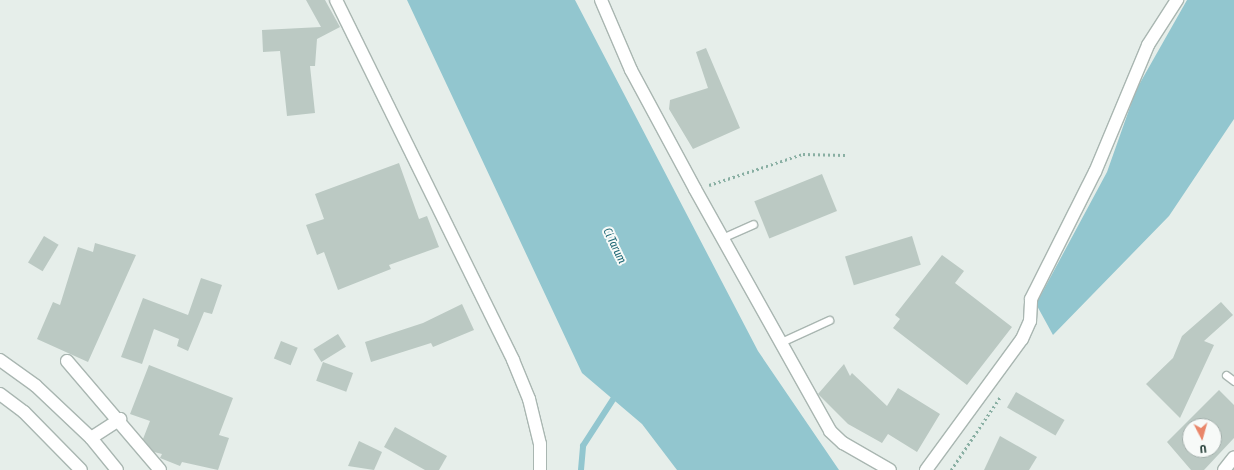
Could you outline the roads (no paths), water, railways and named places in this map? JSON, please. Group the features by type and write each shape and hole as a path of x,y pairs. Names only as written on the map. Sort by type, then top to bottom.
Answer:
{"street":[{"path":"336,0 513,360 529,399 540,444 540,470"},
{"path":"601,0 632,70 695,189 830,431 854,450 890,470"},
{"path":"926,470 1022,339 1030,321 1031,299 1095,172 1148,45 1177,0"},
{"path":"0,360 36,386 91,438 117,470"},
{"path":"67,361 120,419 138,447 160,470"},
{"path":"0,394 24,412 81,470"},
{"path":"91,438 120,419"},
{"path":"1224,470 1234,457"}],"lane":[{"path":"722,238 753,224"},
{"path":"781,342 829,320"},
{"path":"1226,375 1234,381"}],"water":[{"name":"Ci Tarum","path":"407,0 575,0 758,351 839,470 677,470 642,424 582,373"},
{"path":"1187,0 1234,0 1234,119 1169,216 1053,335 1036,304 1107,172 1136,90"}],"waterway":[{"path":"581,470 583,446 616,395"}]}
